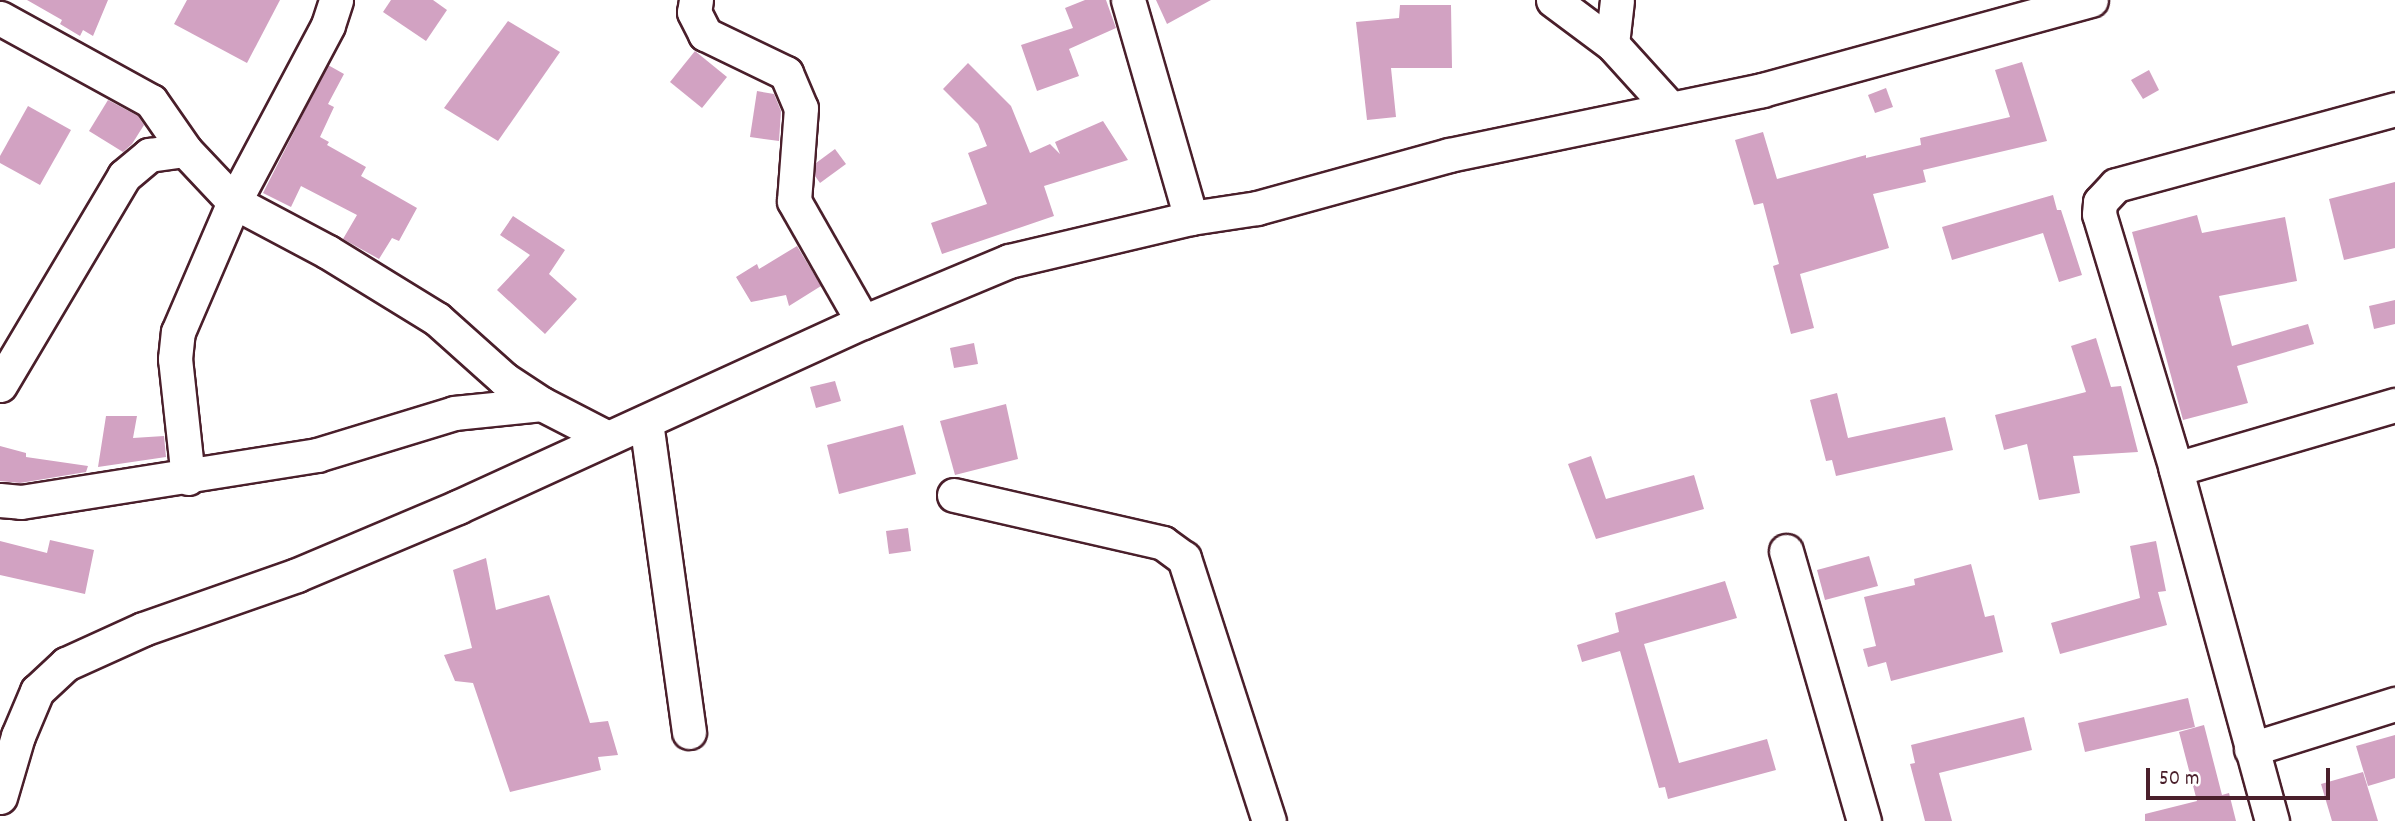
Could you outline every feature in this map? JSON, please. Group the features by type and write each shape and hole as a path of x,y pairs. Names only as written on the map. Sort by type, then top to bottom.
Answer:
{"street":[{"path":"188,478 175,345 234,202 328,26 336,0"},
{"path":"696,0 694,12 705,34 786,74 801,108 794,201 863,322"},
{"path":"1128,0 1191,218"},
{"path":"1553,0 1612,44 1670,108"},
{"path":"1612,44 1617,0"},
{"path":"0,797 18,736 37,691 66,664 143,629 297,575 458,507 863,322 1009,261 1191,218 1258,208 1449,155 1762,90 2091,0"},
{"path":"0,18 151,101 185,150 234,202 328,252 437,319 504,379 542,404 608,438"},
{"path":"2272,821 2176,469 2099,214 2100,202 2106,193 2116,186 2395,108"},
{"path":"0,385 124,176 149,155 185,150"},
{"path":"0,500 21,502 188,478 317,455 454,414 542,404"},
{"path":"2176,469 2395,405"},
{"path":"646,422 689,732"},
{"path":"954,495 1163,543 1184,558 1269,821"},
{"path":"1786,551 1864,821"},
{"path":"2251,750 2395,704"}],"building":[{"path":"27,0 108,0 93,36 83,30 80,36 60,24 62,20"},
{"path":"187,0 280,0 247,63 174,24"},
{"path":"391,0 433,0 447,10 426,41 383,12"},
{"path":"1085,0 1106,0 1116,28 1069,49 1079,76 1037,91 1021,45 1073,28 1065,8"},
{"path":"1156,0 1211,0 1167,24"},
{"path":"1400,5 1451,5 1452,68 1391,68 1396,117 1367,120 1356,22 1399,18"},
{"path":"508,21 560,52 498,141 444,108"},
{"path":"695,51 727,77 702,108 670,82"},
{"path":"2022,62 2047,141 1923,170 1926,182 1873,194 1889,248 1800,274 1814,328 1791,334 1773,266 1779,264 1763,203 1754,205 1735,140 1763,132 1777,179 1866,155 1866,158 1921,145 1920,138 2010,117 1995,70"},
{"path":"968,63 1011,106 1030,153 1050,144 1060,154 1055,142 1103,121 1128,160 1044,186 1054,216 942,254 931,223 987,204 968,153 987,146 978,124 943,89"},
{"path":"328,65 344,74 328,104 334,107 320,137 329,142 327,145 366,167 361,176 417,208 399,241 392,238 379,259 343,239 357,215 301,186 291,207 263,193"},
{"path":"2149,70 2159,90 2143,99 2131,80"},
{"path":"1886,88 1893,107 1875,113 1868,95"},
{"path":"757,91 774,94 781,111 779,141 750,137"},
{"path":"108,100 138,116 144,125 132,144 123,152 89,131"},
{"path":"28,106 71,130 40,185 0,163 0,156"},
{"path":"835,149 846,164 820,183 815,176 816,163"},
{"path":"2395,182 2395,248 2344,260 2329,199"},
{"path":"2053,195 2057,210 2061,210 2082,275 2059,282 2043,233 1952,260 1942,227"},
{"path":"2197,215 2202,233 2285,217 2297,281 2219,296 2232,346 2308,324 2314,344 2237,366 2248,403 2183,420 2132,232"},
{"path":"513,216 565,250 549,274 577,299 545,334 497,290 530,255 500,235"},
{"path":"797,246 821,286 789,306 786,295 751,302 736,277 757,264 759,269"},
{"path":"2395,300 2395,324 2374,329 2369,306"},
{"path":"2096,338 2111,387 2121,386 2138,452 2073,456 2080,493 2039,500 2027,444 2004,450 1995,415 2086,392 2071,346"},
{"path":"974,343 978,364 954,368 950,348"},
{"path":"835,381 841,401 816,408 810,387"},
{"path":"1837,393 1848,438 1945,417 1953,450 1836,476 1832,460 1826,461 1810,400"},
{"path":"1006,404 1018,459 955,475 940,421"},
{"path":"106,416 137,416 133,438 164,436 166,457 98,467"},
{"path":"903,425 916,474 839,494 827,445"},
{"path":"0,446 26,453 26,457 88,466 86,472 20,483 0,481"},
{"path":"1591,456 1606,499 1694,475 1704,509 1596,539 1568,464"},
{"path":"908,528 911,551 889,554 886,531"},
{"path":"50,540 94,550 85,594 0,575 0,541 47,553"},
{"path":"2156,541 2166,591 2158,592 2167,625 2060,654 2051,623 2140,598 2130,546"},
{"path":"1869,556 1878,586 1825,600 1817,570"},
{"path":"486,558 496,610 549,595 590,723 608,721 618,755 598,757 601,770 510,792 473,683 455,681 444,655 472,648 453,570"},
{"path":"1971,564 1985,617 1994,615 2003,652 1891,681 1886,662 1868,667 1863,649 1876,646 1864,597 1915,585 1914,579"},
{"path":"1725,581 1737,618 1644,644 1679,763 1767,739 1776,770 1668,799 1665,787 1659,788 1620,651 1582,662 1577,645 1619,632 1615,613"},
{"path":"2188,698 2195,727 2085,752 2078,723"},
{"path":"2024,717 2032,750 1939,773 1952,821 1925,821 1910,764 1915,763 1911,745"},
{"path":"2204,725 2222,795 2229,793 2236,821 2145,821 2145,814 2197,801 2179,732"},
{"path":"2395,735 2395,778 2368,786 2356,746"},
{"path":"2363,772 2378,821 2332,821 2321,784"}]}
